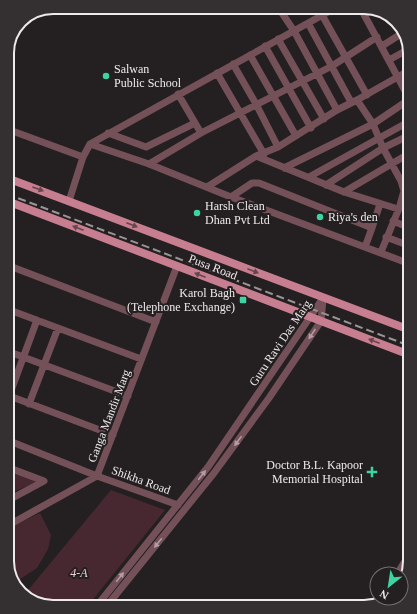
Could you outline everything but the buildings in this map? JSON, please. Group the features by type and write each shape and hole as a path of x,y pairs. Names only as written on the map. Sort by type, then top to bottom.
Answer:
{"main road":[{"name":"Pusa Road","path":"14,181 403,327"},
{"name":"Pusa Road","path":"14,204 403,352"}],"street":[{"path":"283,14 294,31 337,110"},
{"path":"69,201 83,157 90,144 178,94 326,14"},
{"path":"364,14 403,86"},
{"path":"322,16 367,95"},
{"path":"308,23 354,101 373,124 383,148 403,185"},
{"path":"382,46 399,35"},
{"path":"149,164 201,133 332,66 377,37"},
{"path":"278,39 324,119"},
{"path":"265,46 311,128"},
{"path":"389,60 403,52"},
{"path":"250,55 296,136"},
{"path":"233,64 278,147"},
{"path":"217,73 241,112 260,155 284,168 344,192 380,204 403,208"},
{"path":"207,187 260,155 278,147 311,128 337,110 403,74"},
{"path":"178,94 201,133"},
{"path":"284,168 373,124 403,104"},
{"path":"108,133 146,147 195,123"},
{"path":"308,177 403,125"},
{"path":"14,132 83,157"},
{"path":"326,185 383,148 403,138"},
{"path":"90,144 149,164 231,197 403,261"},
{"path":"344,192 403,157"},
{"path":"231,197 252,183 259,183 372,228"},
{"path":"381,252 403,199"},
{"path":"365,247 380,204"},
{"path":"393,221 403,225"},
{"path":"386,237 403,243"},
{"name":"Ganga Mandir Marg","path":"14,522 97,476 177,266"},
{"path":"14,268 156,322"},
{"name":"Guru Ravi Das Marg","path":"102,600 178,505 235,430 324,298"},
{"name":"Guru Ravi Das Marg","path":"112,600 214,473 321,322 324,298"},
{"path":"14,312 141,359"},
{"path":"300,313 305,326"},
{"path":"14,380 37,320"},
{"path":"29,404 58,328"},
{"path":"14,354 128,396"},
{"path":"14,398 113,435"},
{"name":"Shikha Road","path":"14,443 97,476 178,505"},
{"path":"14,470 44,481 14,497"}],"green space":[{"path":"14,472 38,481 14,492"},
{"name":"4-A","path":"111,490 165,510 93,600 50,600 40,598 28,591"},
{"path":"40,513 51,535 48,549 37,568 19,580 14,566 14,526"}],"railway":[{"path":"14,197 403,343"}],"place":[{"name":"Salwan Public School","path":"106,76"},
{"name":"Harsh Clean Dhan Pvt Ltd","path":"197,213"},
{"name":"Riya's den","path":"320,217"},
{"name":"Karol Bagh (Telephone Exchange)","path":"243,300"},
{"name":"Doctor B.L. Kapoor Memorial Hospital","path":"372,472"}]}
